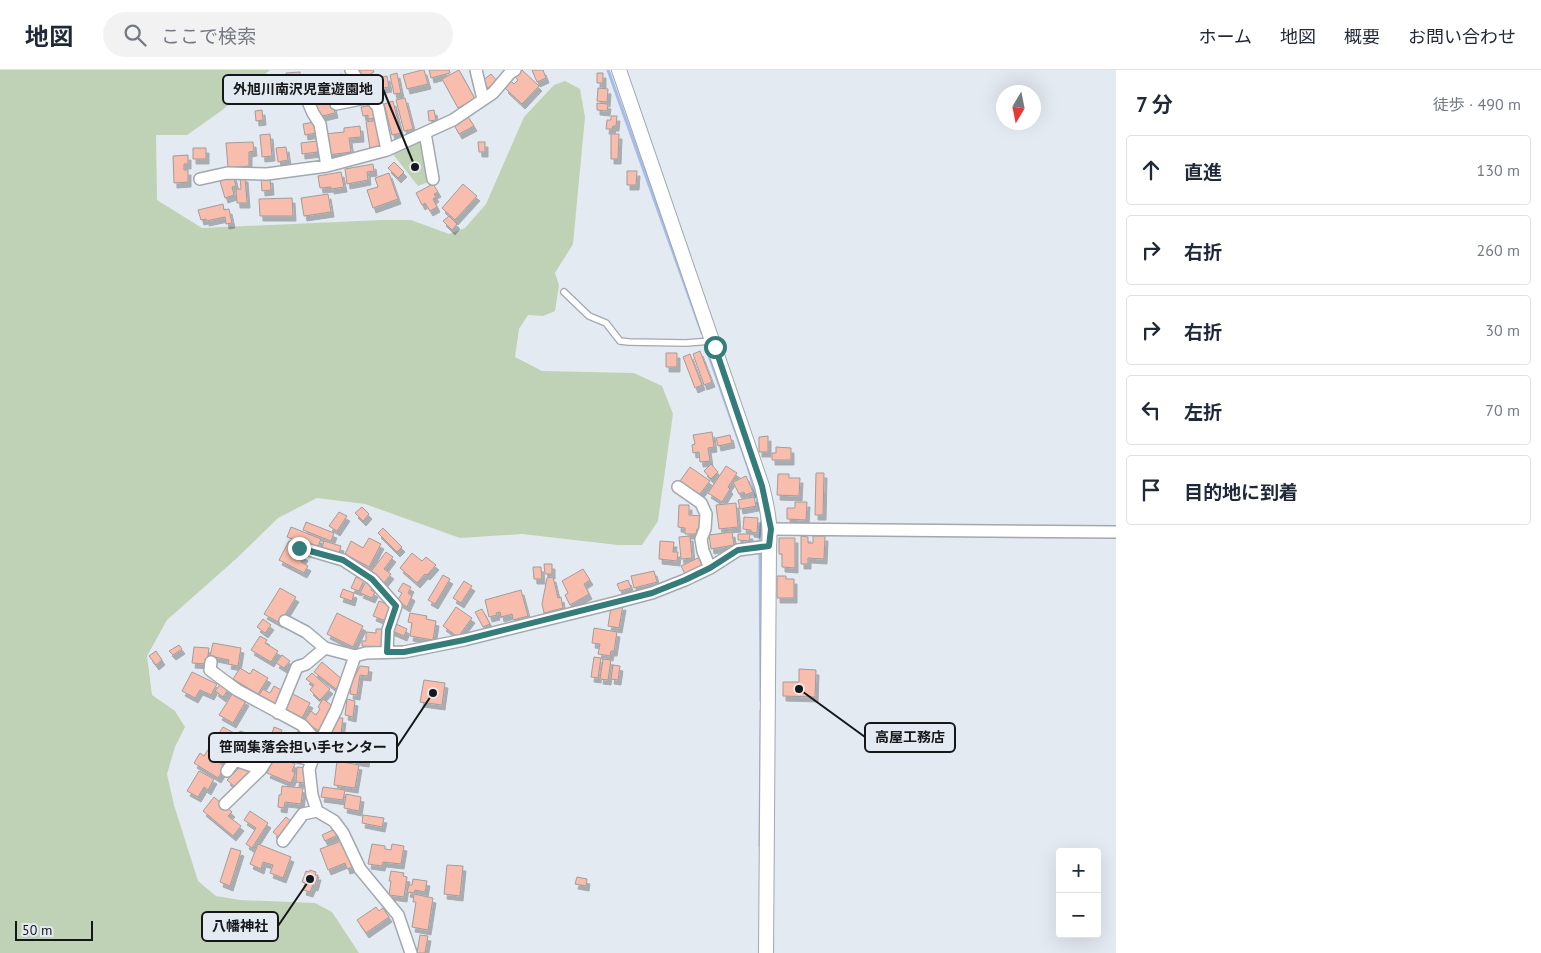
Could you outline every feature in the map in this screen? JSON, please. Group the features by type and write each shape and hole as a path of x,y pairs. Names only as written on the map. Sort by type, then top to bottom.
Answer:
{"street":[{"path":"351,70 378,107 387,150"},
{"path":"476,70 483,99"},
{"path":"200,179 227,173 266,174 327,166 387,150 453,120 493,93 510,73 515,70"},
{"path":"618,70 762,486 771,529 769,546 766,953"},
{"path":"289,85 299,89 306,97 313,114 320,124 327,166"},
{"path":"334,89 336,104 366,98 372,100"},
{"path":"425,133 433,179"},
{"path":"678,487 701,503 706,514 705,529 701,539 703,551 710,568"},
{"path":"771,529 1116,532"},
{"path":"285,620 306,632 324,648 355,656 366,653 404,652 464,640 652,593 710,568 738,550 769,546"},
{"path":"299,548 343,560 372,579 396,606 388,630 387,652"},
{"path":"278,713 296,667 306,664 324,648"},
{"path":"355,656 336,710 309,768 312,795 317,811 334,821 343,833 360,868 398,915 411,953"},
{"path":"212,662 210,670 237,690 302,725 319,744"},
{"path":"225,804 261,769 272,751 312,760"},
{"path":"226,771 235,760 261,769"},
{"path":"283,841 304,814 317,811"}],"lane":[{"path":"564,292 589,316 606,323 620,341 677,343 713,341"}],"green space":[{"path":"0,70 270,70 221,111 187,135 156,135 157,200 202,228 411,220 449,234 465,228 486,204 524,117 554,85 565,81 580,89 585,117 573,244 555,273 559,285 555,311 543,316 528,315 519,329 515,357 542,371 634,373 662,386 673,414 658,521 642,545 618,545 522,534 460,538 365,504 317,498 278,518 237,558 167,620 147,656 152,695 175,711 185,727 175,747 167,774 174,805 198,881 216,896 240,900 315,903 332,912 359,953 0,953"},
{"path":"420,137 430,181 418,186 392,153"}],"building":[{"path":"373,70 374,72 362,79 358,71"},
{"path":"424,70 428,84 407,89 403,75"},
{"path":"429,70 449,70 450,73 431,78"},
{"path":"459,70 475,99 458,108 442,79"},
{"path":"519,70 522,70 539,86 522,104 505,88 511,81 514,84 518,80 514,76"},
{"path":"532,70 543,70 546,78 537,82"},
{"path":"300,72 300,81 287,82 286,73"},
{"path":"397,73 401,93 394,94 390,75"},
{"path":"597,73 603,73 603,83 597,83"},
{"path":"342,74 344,83 328,87 325,77"},
{"path":"491,74 497,81 488,88 482,81"},
{"path":"387,76 389,87 372,90 370,79"},
{"path":"324,88 325,94 330,93 335,113 318,117 312,91"},
{"path":"598,88 608,89 607,102 597,101"},
{"path":"405,98 413,129 404,131 396,100"},
{"path":"393,101 401,133 392,135 384,104"},
{"path":"597,103 608,104 607,111 597,110"},
{"path":"374,105 376,118 368,119 368,115 363,116 361,107"},
{"path":"262,110 263,120 256,121 255,111"},
{"path":"434,110 436,120 429,121 428,111"},
{"path":"467,115 474,126 459,134 453,123"},
{"path":"611,116 617,116 616,126 613,126 612,129 606,129 607,120 611,120"},
{"path":"378,120 382,148 370,149 366,122"},
{"path":"314,122 316,133 305,135 303,124"},
{"path":"360,126 361,137 349,138 351,152 328,155 325,134 344,132 344,128"},
{"path":"270,134 272,156 262,157 260,135"},
{"path":"611,134 619,134 618,159 611,159"},
{"path":"317,141 318,152 302,154 301,143"},
{"path":"253,142 254,151 249,152 249,166 228,168 226,143"},
{"path":"478,142 485,142 485,152 479,152"},
{"path":"286,147 288,160 278,162 276,148"},
{"path":"193,148 206,148 206,159 193,159"},
{"path":"188,155 188,164 184,164 184,170 188,170 188,182 174,183 173,156"},
{"path":"394,162 404,172 398,178 388,168"},
{"path":"373,164 374,171 367,172 368,180 347,184 345,169"},
{"path":"627,171 637,171 636,185 627,185"},
{"path":"341,172 344,187 320,188 318,176"},
{"path":"389,173 398,199 373,208 367,190 378,187 375,178"},
{"path":"233,174 236,186 232,187 234,195 225,198 219,178"},
{"path":"240,177 245,177 247,203 237,203 236,189 241,189"},
{"path":"270,178 271,190 262,191 261,179"},
{"path":"433,184 438,192 434,194 436,197 433,199 437,207 430,211 425,203 422,205 416,193"},
{"path":"463,184 477,196 455,220 442,208"},
{"path":"328,194 331,212 304,216 301,198"},
{"path":"292,198 293,216 260,216 259,199"},
{"path":"223,204 224,210 229,209 232,223 226,224 225,217 206,221 206,219 201,220 198,210"},
{"path":"449,216 457,224 452,230 443,221"},
{"path":"700,351 712,382 704,385 693,354"},
{"path":"666,353 677,353 677,367 666,367"},
{"path":"690,354 702,385 695,388 683,357"},
{"path":"712,432 714,447 708,448 710,461 700,462 699,452 693,453 692,445 695,444 693,435"},
{"path":"730,435 732,443 718,446 716,438"},
{"path":"768,436 768,452 759,452 759,437"},
{"path":"776,447 791,448 791,460 772,460 772,453 776,453"},
{"path":"711,464 718,472 711,479 704,471"},
{"path":"726,466 737,473 728,487 730,489 722,502 708,493"},
{"path":"690,467 710,481 699,495 680,481"},
{"path":"816,473 824,473 823,515 815,515"},
{"path":"778,474 789,474 789,478 800,478 799,496 777,495"},
{"path":"746,476 753,492 745,495 744,492 739,494 733,482"},
{"path":"754,497 756,506 740,509 738,500"},
{"path":"795,502 807,502 806,520 787,519 787,508 795,508"},
{"path":"736,503 738,527 719,529 716,505"},
{"path":"679,505 689,505 689,515 702,516 701,529 697,529 696,534 685,534 685,528 678,527"},
{"path":"362,507 369,514 363,521 355,513"},
{"path":"339,512 347,516 337,531 329,526"},
{"path":"744,517 758,518 757,533 743,529"},
{"path":"306,522 334,533 331,541 303,530"},
{"path":"291,527 321,539 317,549 287,537"},
{"path":"383,528 402,547 397,552 378,533"},
{"path":"732,532 734,545 711,549 709,535"},
{"path":"738,534 750,534 749,541 738,540"},
{"path":"690,536 692,558 681,559 679,537"},
{"path":"801,536 808,537 808,543 813,543 813,536 825,536 824,559 808,558 808,564 801,564"},
{"path":"369,538 381,544 369,567 345,554 351,541 363,548"},
{"path":"779,538 795,538 795,568 782,567 782,554 779,554"},
{"path":"289,541 296,545 294,550 305,556 301,562 308,566 304,573 279,560"},
{"path":"324,541 341,546 339,553 322,547"},
{"path":"660,541 674,542 673,552 678,552 677,561 659,559"},
{"path":"386,552 393,557 384,569 391,574 383,584 369,574"},
{"path":"412,553 422,561 426,557 436,565 417,583 400,568"},
{"path":"700,557 705,565 685,574 681,566"},
{"path":"544,564 552,564 552,574 545,574"},
{"path":"533,567 541,567 542,579 534,579"},
{"path":"583,569 590,580 584,584 589,594 570,605 565,595 568,593 562,581"},
{"path":"654,571 657,582 634,588 631,576"},
{"path":"443,575 450,579 435,604 428,600"},
{"path":"777,576 786,576 786,579 794,579 794,598 777,598"},
{"path":"356,577 364,580 359,591 351,588"},
{"path":"553,577 558,598 561,597 563,608 544,613 542,604 547,578"},
{"path":"628,580 631,588 620,591 617,584"},
{"path":"366,581 374,584 371,590 375,592 372,598 360,593"},
{"path":"464,581 472,586 461,603 453,598"},
{"path":"403,583 411,587 408,593 412,596 407,607 397,601 402,593 398,591"},
{"path":"280,588 296,597 280,623 264,614"},
{"path":"343,589 354,593 352,601 340,597"},
{"path":"521,590 528,616 513,620 512,614 501,617 500,612 489,617 485,600"},
{"path":"379,601 392,606 386,621 373,616"},
{"path":"623,605 619,628 608,626 611,607"},
{"path":"456,607 472,618 458,637 443,626"},
{"path":"482,609 490,624 483,627 475,612"},
{"path":"337,613 363,626 353,647 327,634"},
{"path":"410,613 427,616 426,619 436,621 433,640 410,636 412,623 408,622"},
{"path":"263,619 271,625 265,633 257,627"},
{"path":"394,623 407,629 404,636 390,630"},
{"path":"594,628 617,632 614,651 611,651 610,656 598,654 600,644 592,643"},
{"path":"376,629 384,629 384,647 362,646 362,641 366,641 366,632 376,633"},
{"path":"260,636 267,640 265,643 278,651 271,662 251,650"},
{"path":"213,643 241,648 238,666 228,664 229,660 210,656"},
{"path":"179,645 182,649 173,655 169,651"},
{"path":"194,647 209,648 207,664 192,663"},
{"path":"156,651 162,660 156,665 149,656"},
{"path":"282,655 290,661 284,668 276,663"},
{"path":"594,657 601,658 598,678 591,677"},
{"path":"603,659 611,660 608,680 600,679"},
{"path":"322,662 343,680 336,689 314,672"},
{"path":"613,665 620,666 618,680 611,679"},
{"path":"360,666 369,667 368,676 360,675 357,695 350,694 351,684"},
{"path":"240,668 250,674 253,669 268,678 258,694 233,679"},
{"path":"799,669 816,670 815,697 783,696 783,682 799,682"},
{"path":"192,672 217,684 211,695 200,690 195,698 182,691"},
{"path":"312,673 330,689 320,700 310,690 314,685 306,679"},
{"path":"424,680 445,683 442,705 420,702"},
{"path":"222,682 230,687 223,697 215,691"},
{"path":"274,686 283,691 274,705 259,695 263,689 270,693"},
{"path":"233,693 246,701 233,723 219,715"},
{"path":"291,693 310,703 301,720 282,710"},
{"path":"323,699 334,707 319,731 304,721 311,711 316,715"},
{"path":"347,699 355,701 353,717 345,715"},
{"path":"338,718 343,718 340,740 331,738 332,727"},
{"path":"223,727 234,733 227,745 215,739"},
{"path":"274,727 282,730 277,744 269,742"},
{"path":"299,730 312,740 306,747 293,737"},
{"path":"240,731 258,737 256,743 268,747 263,761 241,754 245,743 237,741"},
{"path":"213,742 228,751 220,763 225,767 218,778 194,763 200,753 204,756"},
{"path":"344,743 368,747 366,762 352,760 353,757 350,756 352,749 344,747"},
{"path":"275,755 295,764 292,771 295,773 291,783 267,773"},
{"path":"337,761 359,765 355,788 334,785"},
{"path":"242,765 251,773 236,788 227,780"},
{"path":"297,767 307,768 306,783 296,782"},
{"path":"199,771 214,779 208,790 204,787 198,797 187,791"},
{"path":"282,786 303,788 301,804 285,802 284,808 278,807"},
{"path":"323,787 345,790 343,800 321,797"},
{"path":"346,794 361,797 359,811 344,808"},
{"path":"214,797 232,812 228,816 241,826 233,836 203,811"},
{"path":"250,811 268,823 252,848 246,844 256,828 244,820"},
{"path":"363,815 384,818 382,827 362,823"},
{"path":"286,817 292,822 279,837 273,832"},
{"path":"335,829 338,835 325,841 322,835"},
{"path":"344,840 354,867 347,869 345,863 328,870 320,849"},
{"path":"258,844 291,857 283,878 270,873 273,865 263,862 261,869 250,864"},
{"path":"372,844 385,846 385,849 391,850 392,844 404,846 401,864 383,862 382,866 368,864"},
{"path":"231,848 241,851 230,886 220,882"},
{"path":"447,865 463,866 460,896 444,894"},
{"path":"310,870 316,872 315,875 318,875 315,886 313,885 310,892 303,890 305,883 302,882 306,871 309,872"},
{"path":"391,871 404,873 403,876 407,877 404,897 389,895"},
{"path":"577,877 587,879 586,886 575,884"},
{"path":"413,879 427,881 425,892 415,890 414,893 407,892 409,885 412,885"},
{"path":"414,894 433,898 428,930 412,927 416,902 413,902"},
{"path":"376,907 379,911 383,908 389,917 366,933 357,920"},
{"path":"420,935 428,936 425,953 417,953"}],"waterway":[{"path":"608,70 702,333"},
{"path":"707,350 748,467 762,516 760,542"},
{"path":"760,552 761,701"},
{"path":"760,846 761,711"}],"place":[{"name":"外旭川南沢児童遊園地","path":"415,167"},
{"name":"高屋工務店","path":"799,689"},
{"name":"笹岡集落会担い手センター","path":"433,693"},
{"name":"八幡神社","path":"310,879"}],"route":[{"path":"299,548 343,560 372,579 396,606 388,630 387,652 404,652 464,640 652,593 710,568 738,550 769,546 771,529 762,486 715,347"}]}
